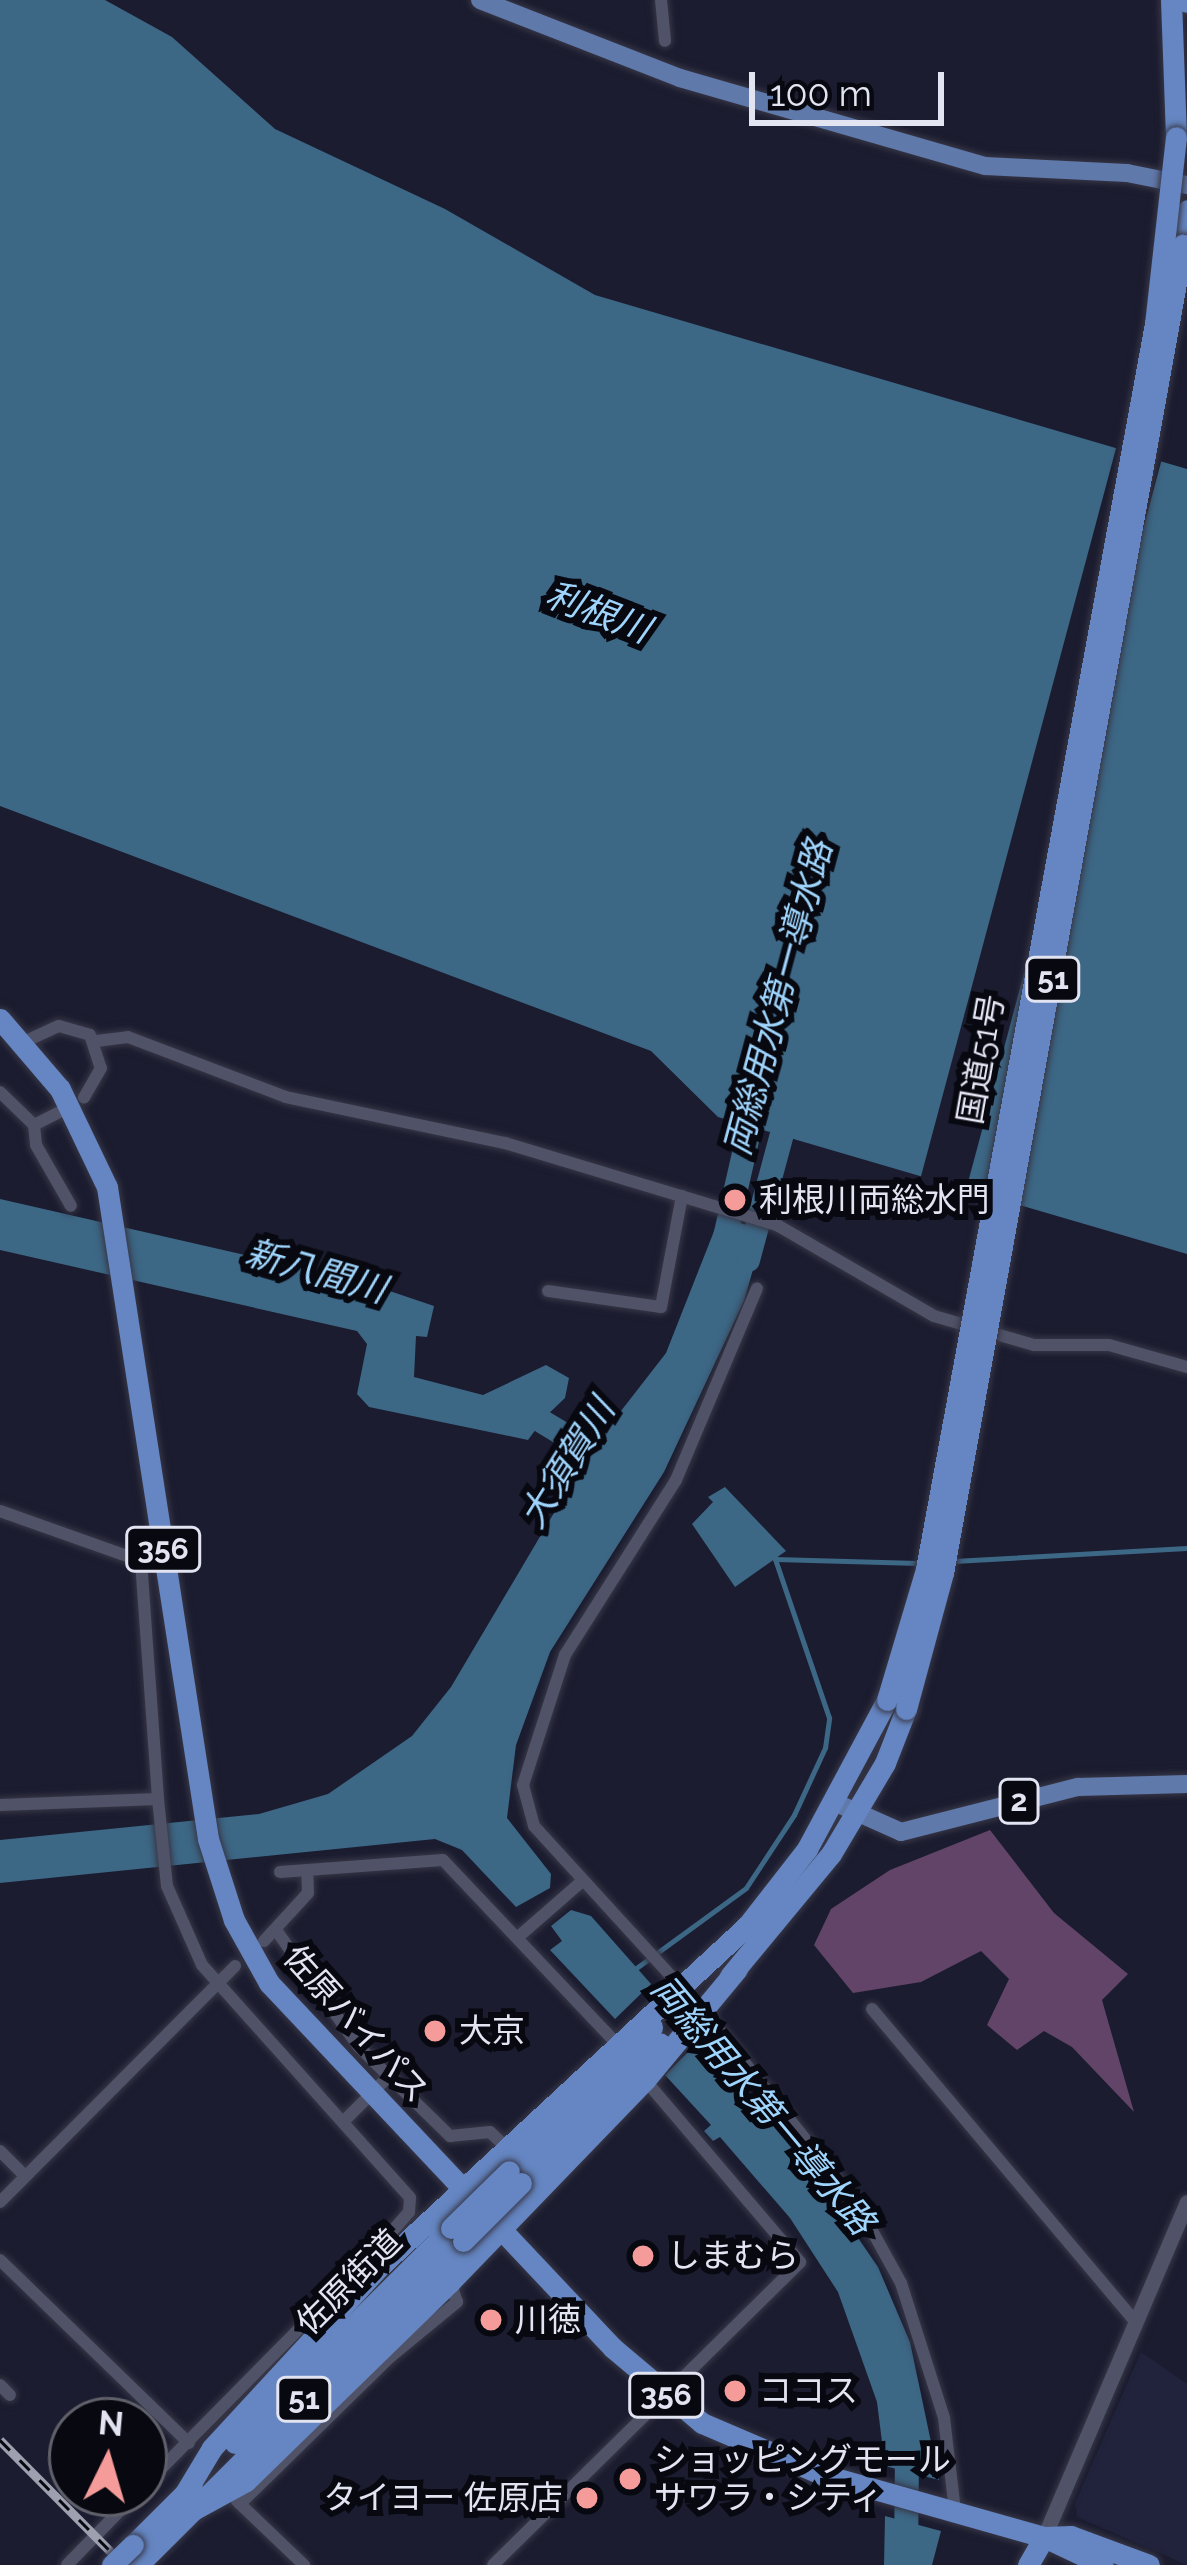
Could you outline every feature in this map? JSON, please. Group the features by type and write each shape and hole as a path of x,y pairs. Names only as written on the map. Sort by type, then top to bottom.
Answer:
{"highway":[{"name":"国道51号","path":"687,2002 750,1923 897,1705 1159,300 1176,137 1171,0"},
{"name":"国道51号","path":"687,2002 737,1970 802,1897 856,1816 944,1573 1187,210"},
{"name":"佐原バイパス","path":"0,1019 24,1042 83,1129 116,1221 202,1808 217,1877 269,1983 500,2230 665,2395 733,2440 878,2489 1044,2536"},
{"path":"189,2501 246,2481 449,2282 500,2230 636,2055 687,2002"},
{"path":"189,2501 212,2448 373,2263 505,2146 636,2055 687,2002"},
{"name":"佐原街道","path":"112,2565 139,2556 636,2055"},
{"path":"1028,2565 1044,2536"},
{"name":"356","path":"1044,2536 1103,2565"},
{"name":"356","path":"1044,2536 1071,2536 1149,2565"}],"main road":[{"path":"480,0 659,70 985,166 1127,172 1187,185"},
{"name":"2","path":"834,1802 884,1828 921,1830 1078,1787 1187,1784"}],"street":[{"path":"661,0 664,41"},
{"path":"24,1042 59,1026 96,1041 128,1037 286,1096 505,1143 770,1223 812,1239 934,1316 1034,1345 1109,1345 1187,1367"},
{"path":"84,1097 101,1068 96,1041"},
{"path":"0,1092 34,1125 36,1144 71,1206"},
{"path":"34,1125 58,1113"},
{"path":"548,1291 661,1307 682,1196"},
{"path":"757,1288 676,1480 574,1640 541,1712 524,1785 528,1815 580,1883 859,2207 902,2283 944,2418 951,2509"},
{"path":"0,1511 163,1557 158,1804 167,1886 217,1984 410,2198 409,2212 373,2263 168,2463"},
{"path":"0,1805 77,1796 158,1804"},
{"path":"280,1872 443,1860 636,2055 800,2261 493,2565"},
{"path":"264,1941 308,1893 307,1870"},
{"path":"517,1938 580,1883"},
{"path":"275,1930 327,2010 451,2136 490,2132 505,2146"},
{"path":"0,2202 235,1966"},
{"path":"872,2009 1134,2320"},
{"path":"344,2121 390,2075"},
{"path":"0,2152 25,2176"},
{"path":"1044,2536 1187,2202"},
{"path":"0,2260 188,2443"},
{"path":"304,2565 238,2502 390,2357 458,2302 449,2282"},
{"path":"67,2565 114,2517"}],"shaded area":[{"path":"990,1830 1054,1913 1128,1974 1102,2000 1134,2112 1072,2047 1044,2031 1017,2050 987,2025 1009,1979 981,1951 921,1982 853,1993 814,1945 831,1909 890,1870"},
{"path":"1141,2352 1187,2384 1187,2565 1077,2517 1075,2503"}],"water":[{"name":"利根川","path":"0,0 105,0 172,37 275,129 445,209 595,295 1187,469 1187,1254 718,1117 651,1051 0,806"},
{"path":"0,1199 363,1282 434,1306 427,1337 416,1336 414,1377 483,1395 546,1365 569,1378 565,1398 544,1418 570,1433 564,1441 539,1425 528,1440 369,1407 357,1394 367,1344 357,1331 0,1250"},
{"path":"720,1216 764,1231 744,1301 664,1472 550,1652 516,1745 507,1818 551,1874 550,1888 516,1907 462,1850 435,1839 0,1883 0,1840 259,1814 328,1794 412,1736 451,1687 593,1447 666,1353"},
{"path":"725,1487 786,1551 735,1587 692,1524 713,1502 708,1497"},
{"path":"571,1910 591,1916 651,1984 615,2019 550,1950 562,1941 551,1926"},
{"path":"700,2040 810,2168 878,2267 910,2342 939,2480 885,2466 877,2402 838,2292 790,2218 720,2137 713,2141 704,2131 711,2125 665,2075"},
{"path":"885,2516 941,2531 932,2565 884,2565"}],"pier":[{"path":"1118,441 1163,453 965,1193 920,1181"}],"waterway":[{"name":"大須賀川","path":"725,1237 757,1096"},
{"path":"748,1260 789,1108"},
{"name":"新八間川","path":"543,1422 608,1461"},
{"path":"954,1561 1187,1548"},
{"path":"635,1969 746,1888 794,1815 825,1748 829,1718 775,1559 918,1563"},
{"name":"両総用水第一導水路","path":"906,2565 907,2442"}],"railway":[{"path":"0,2440 124,2565"}],"place":[{"name":"利根川両総水門","path":"735,1200"},
{"name":"大京","path":"435,2031"},
{"name":"しまむら","path":"643,2256"},
{"name":"川徳","path":"491,2320"},
{"name":"ココス","path":"735,2391"},
{"name":"ショッピングモール サワラ・シティ","path":"630,2479"},
{"name":"タイヨー 佐原店","path":"587,2498"}]}
